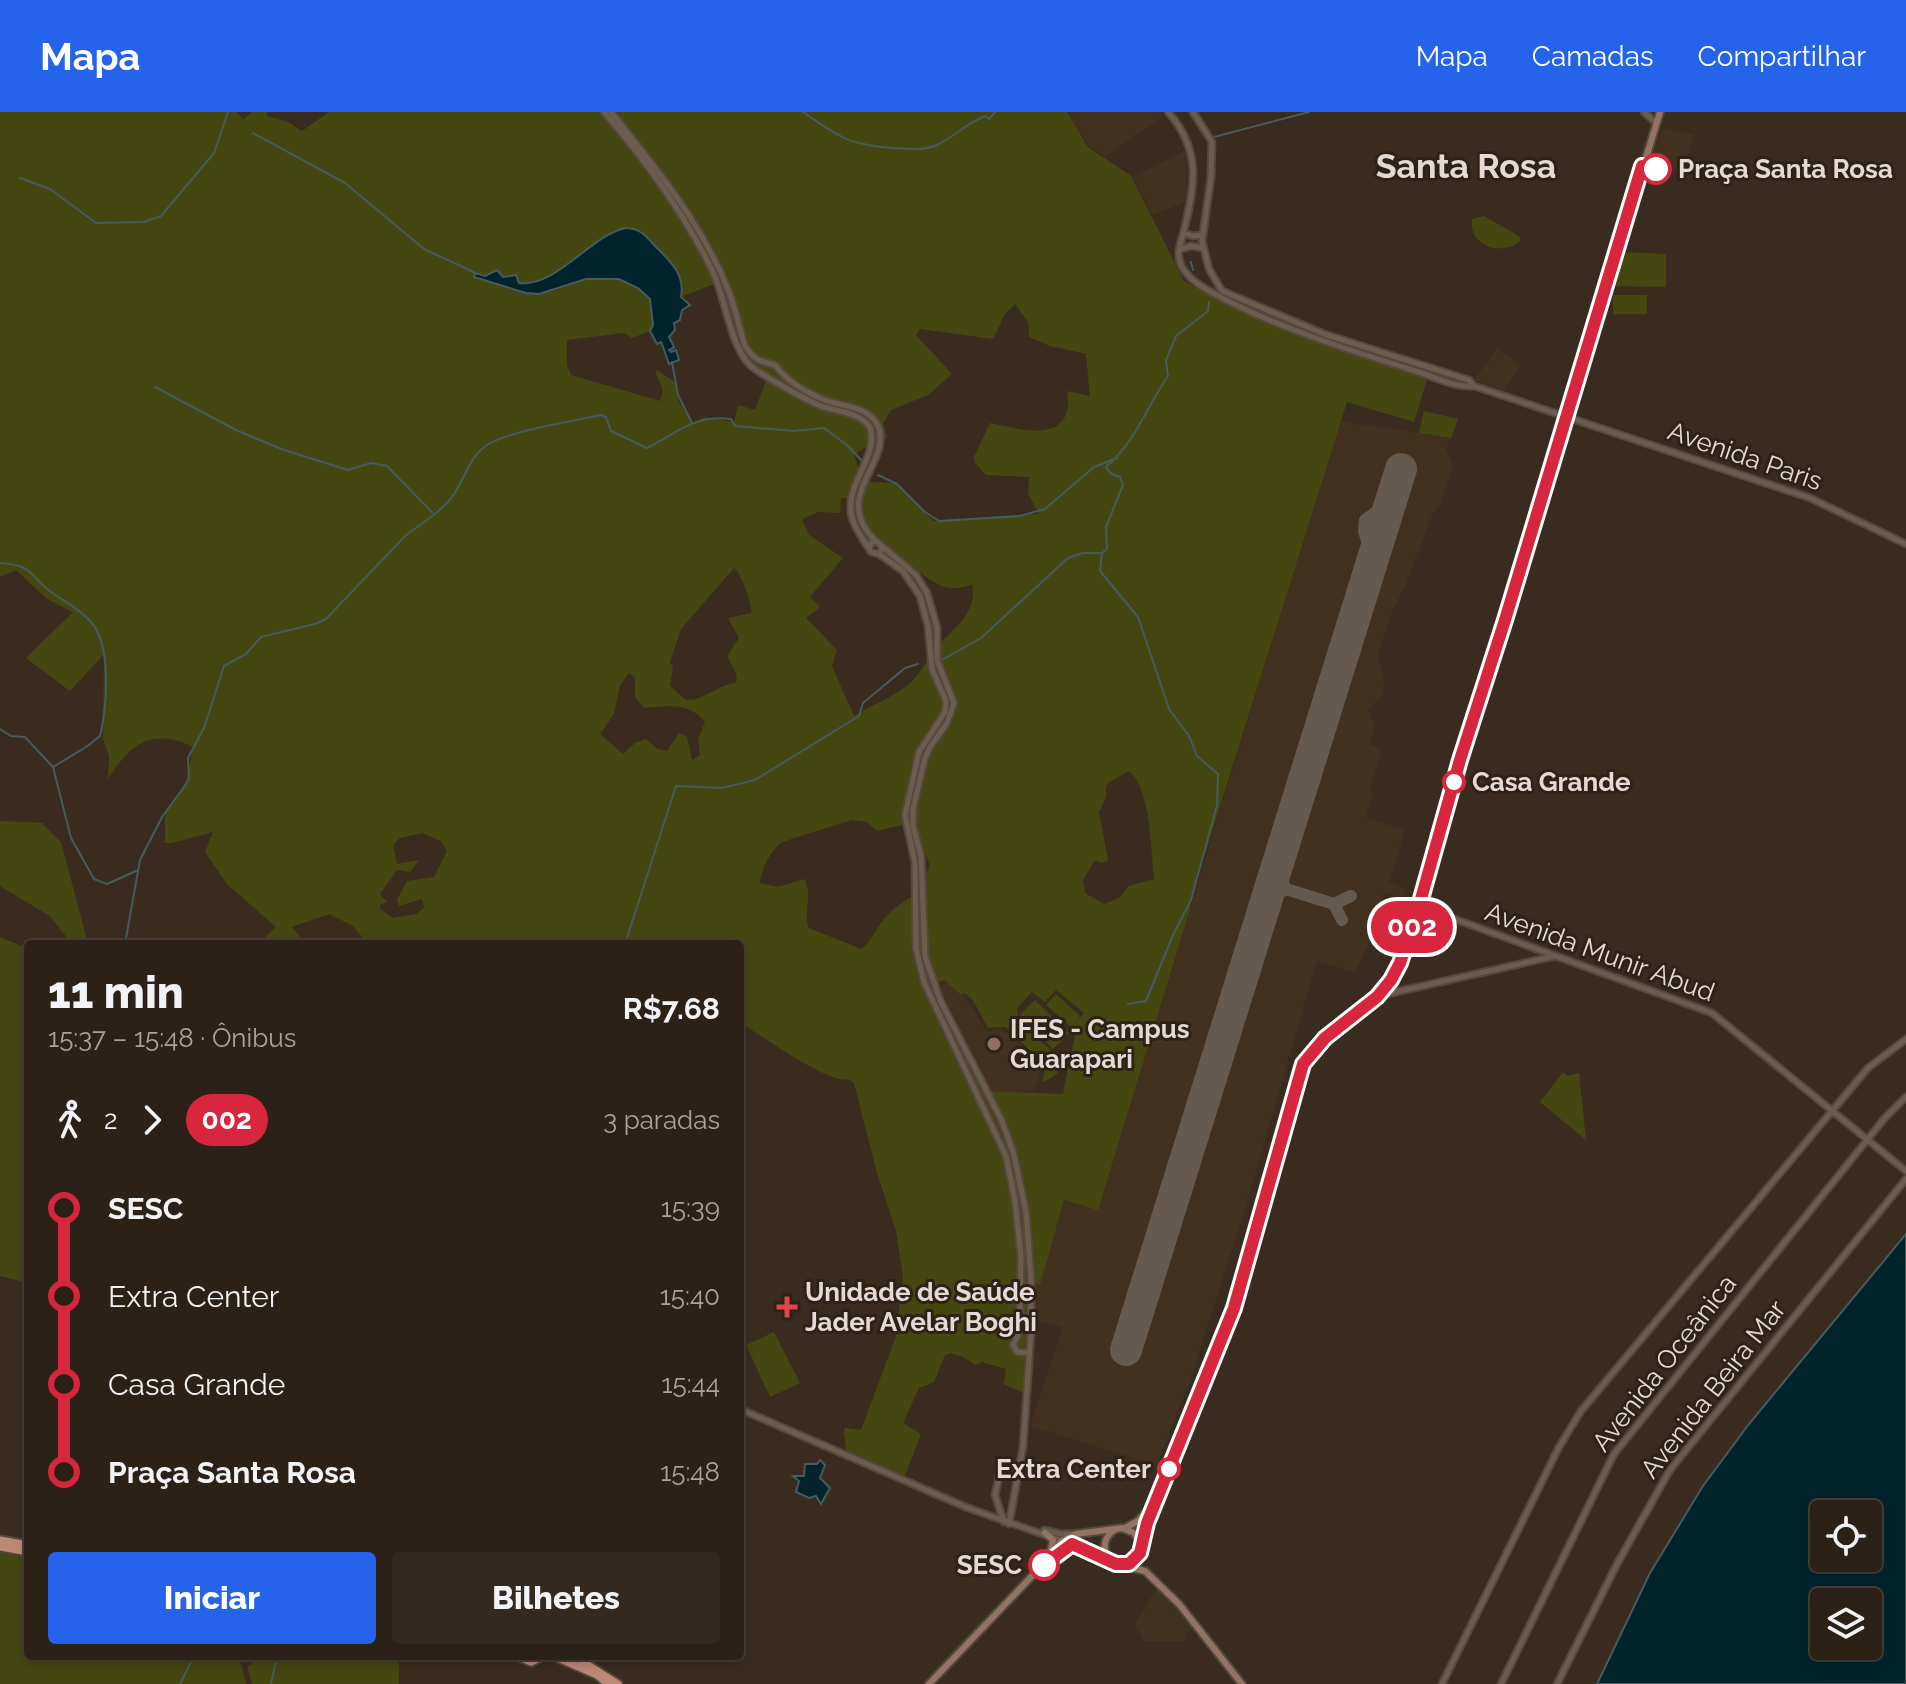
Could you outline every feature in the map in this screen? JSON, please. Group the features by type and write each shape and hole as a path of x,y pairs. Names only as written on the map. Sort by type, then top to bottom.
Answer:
{"main road":[{"path":"1242,1684 1179,1604 1145,1571 1139,1555 1141,1546 1159,1493 1234,1308 1299,1073 1307,1056 1325,1038 1377,997 1400,963 1660,112"},
{"path":"1139,1555 1129,1564 1114,1563 1104,1546 1108,1536 1138,1521 1149,1511 1159,1493"},
{"path":"1033,1575 1062,1541 1076,1534 1121,1529 1136,1534 1141,1546"},
{"path":"1045,1533 1053,1540 1047,1557"},
{"path":"0,1540 24,1544"},
{"path":"1062,1541 1114,1563 1145,1571"},
{"path":"929,1684 1033,1575 1072,1544"},
{"path":"0,1547 24,1551"},
{"path":"562,1660 597,1675 608,1684"},
{"path":"580,1660 618,1684"}],"street":[{"path":"604,112 685,219 725,299 738,348 749,364 762,375 821,406 855,415 870,427 872,445 856,481 851,506 854,523 873,554 879,554 903,571 920,596 928,626 932,669 946,701 945,712 919,752 905,815 915,863 916,948 924,982 1006,1156 1021,1256 1018,1335 1013,1342 1015,1350 1028,1353"},
{"path":"611,112 677,196 725,282 745,346 751,355 766,364 773,364 789,380 816,396 859,409 877,424 880,441 860,491 862,523 876,541 908,566 927,593 937,628 937,660 954,703 951,717 925,758 913,809 913,826 921,856 925,956 936,990 1002,1121 1014,1155 1026,1212 1031,1320 1023,1447 1006,1521"},
{"path":"1168,112 1182,128 1191,151 1193,190 1179,250 1181,266 1191,278 1227,300 1379,359 1474,386"},
{"path":"1193,112 1210,138 1211,177 1202,235 1203,248 1216,283 1225,293 1324,334 1469,380 1474,386"},
{"path":"1644,112 1656,123"},
{"path":"1184,233 1202,235"},
{"path":"1179,250 1191,246 1203,248"},
{"path":"762,375 766,364"},
{"path":"771,379 778,369"},
{"name":"Avenida Paris","path":"1474,386 1508,400 1810,498 1906,544"},
{"path":"869,548 876,541"},
{"path":"879,554 883,547"},
{"name":"Avenida Munir Abud","path":"1419,906 1712,1013 1906,1171"},
{"path":"1377,997 1556,956"},
{"path":"1442,1684 1571,1425 1868,1068 1906,1039"},
{"name":"Avenida Oceânica","path":"1501,1684 1614,1454 1906,1097"},
{"name":"Avenida Beira Mar","path":"1557,1684 1623,1553 1670,1470 1906,1179"},
{"path":"744,1411 992,1518 1057,1533 1076,1534"},
{"path":"1006,1521 995,1495 1001,1468 1019,1472"},
{"path":"1006,1521 1062,1541"}],"shaded area":[{"path":"0,112 237,112 243,120 252,112 267,112 267,116 288,122 302,131 329,112 1067,112 1088,147 1131,176 1184,281 1226,305 1428,376 1414,422 1347,402 1189,905 1098,1210 1064,1200 1040,1285 1033,1283 1028,1395 1004,1384 1006,1369 982,1362 976,1365 951,1353 945,1355 934,1382 919,1388 903,1423 921,1434 904,1478 847,1454 844,1433 845,1428 861,1430 896,1336 903,1277 896,1231 877,1173 854,1083 827,1075 744,1025 744,940 365,940 353,926 329,914 292,927 303,940 262,940 276,927 227,884 205,852 213,832 164,843 167,811 184,785 193,747 166,738 144,742 125,756 108,779 109,756 103,739 104,654 70,691 26,658 73,612 47,599 16,570 0,577","holes":["626,228 640,230 657,248 681,297 714,284 737,350 754,372 766,381 755,410 738,405 734,422 705,417 693,423 678,401 675,382 657,370 655,372 663,390 660,401 571,375 567,365 567,340 624,333 632,338 650,331 653,325 650,299 638,288 619,279 586,279 554,291 526,294 476,273 485,276 497,270 503,277 512,275 519,283 547,278 613,233","1015,304 1028,322 1029,337 1050,346 1086,354 1090,396 1068,391 1068,409 1062,421 1045,430 990,423 974,457 975,463 986,475 1029,477 1028,493 1039,514 933,521 896,483 868,482 869,474 858,467 854,455 874,441 887,438 883,423 891,410 928,395 952,374 916,335 920,329 993,339 1005,314","841,498 862,498 865,523 878,539 942,586 957,588 972,584 973,594 972,603 958,626 934,651 913,681 854,716 832,666 837,650 806,618 820,607 810,597 843,558 809,535 802,519 818,512 840,513","734,568 743,582 751,609 751,613 728,618 739,638 727,656 737,676 736,683 693,700 686,700 670,686 673,668 670,662 681,629","629,673 635,678 635,697 644,708 685,708 698,715 705,722 698,739 700,755 692,760 687,737 679,733 667,751 657,749 646,739 635,743 623,754 600,734 614,714 620,686","1129,771 1142,792 1149,821 1154,879 1129,886 1119,898 1104,904 1085,893 1083,880 1095,860 1102,863 1108,860 1099,812 1109,782","852,820 867,822 877,831 914,822 930,866 924,877 924,893 904,901 892,911 861,949 809,928 808,891 804,879 778,887 760,883 764,866 782,842","422,833 441,841 447,851 434,877 407,881 397,900 399,906 422,899 424,907 417,914 393,918 380,909 380,905 387,902 380,894 397,870 410,872 419,860 397,864 393,845 400,838","944,980 960,994 965,993 973,1000 988,1028 1005,1027 1044,1063 1042,1082 1057,1073 1065,1056 1052,1051 1018,1022 1017,1008 1032,992 1045,1002 1056,990 1084,1013 1073,1025 1080,1016 1056,994 1046,1005 1071,1027 1075,1035 1063,1094 985,1091 943,1006 936,983"]},
{"path":"1071,112 1160,112 1164,115 1105,157 1089,146 1069,115"},
{"path":"1662,128 1694,135 1683,171 1649,164"},
{"path":"1187,150 1187,201 1152,215 1133,177"},
{"path":"1484,216 1521,240 1506,248 1481,242 1472,229 1472,219"},
{"path":"1620,252 1666,254 1666,287 1610,286"},
{"path":"1613,295 1647,295 1647,314 1613,314"},
{"path":"1497,348 1520,365 1504,390 1474,380"},
{"path":"1424,411 1458,419 1451,438 1419,433"},
{"path":"1339,421 1451,438 1446,449 1453,466 1441,503 1432,515 1379,649 1378,658 1385,682 1381,699 1368,709 1375,726 1369,744 1382,748 1370,788 1373,790 1366,818 1405,830 1389,882 1405,888 1402,898 1385,892 1374,931 1355,973 1317,961 1247,1202 1190,1381 1157,1465 1030,1426 1063,1326 1036,1321 1034,1290 1063,1200 1098,1209"},
{"path":"0,821 42,823 61,842 87,940 69,940 50,916 0,886"},
{"path":"0,937 24,947 24,1282 0,1276"},
{"name":"IFES - Campus Guarapari","path":"946,981 957,986 987,1031 1001,1029 1030,1051 1042,1070 1034,1090 1010,1094 990,1090 939,987"},
{"path":"1035,1000 1069,1033 1053,1049 1020,1015"},
{"path":"1563,1072 1568,1076 1579,1073 1586,1140 1540,1102"},
{"path":"774,1332 800,1383 770,1397 746,1345"},
{"path":"0,1550 24,1554 24,1660 240,1660 246,1684 0,1684"},
{"path":"1157,1588 1193,1628 1185,1634 1186,1641 1144,1641 1134,1624"},
{"path":"250,1660 399,1660 399,1684 252,1684 247,1666 252,1664"}],"water":[{"path":"626,228 644,234 672,264 681,282 681,297 690,305 682,310 680,320 674,323 675,330 669,337 674,347 669,350 676,350 679,360 669,364 661,342 657,344 650,331 653,325 650,299 638,288 619,279 586,279 539,294 474,277 475,273 485,276 497,270 503,277 516,275 519,283 533,282 560,269 613,232"},
{"path":"1906,1234 1906,1684 1597,1684 1650,1573 1703,1486 1749,1424"},
{"path":"820,1460 825,1465 820,1478 830,1488 821,1504 816,1496 809,1498 796,1492 799,1481 793,1476 804,1476 805,1464 817,1464"}],"waterway":[{"path":"20,178 50,189 96,223 144,222 161,216 214,153 228,112"},
{"path":"803,112 836,134 855,142 916,149 937,145 978,119 985,116 989,119 995,112"},
{"path":"1206,139 1309,112"},
{"path":"253,133 345,183 424,249 478,274"},
{"path":"1191,262 1193,270"},
{"path":"1128,1004 1146,1001 1191,900 1217,805 1218,774 1197,756 1189,736 1169,709 1138,617 1100,571 1102,553 1107,549 1106,527 1123,485 1120,477 1111,474 1106,467 1133,436 1168,376 1166,360 1176,336 1208,311 1209,302"},
{"path":"672,362 678,395 692,423"},
{"path":"155,387 238,431 284,450 348,470 371,463 387,466 432,512"},
{"path":"126,940 140,860 162,817 189,780 188,758 204,728 224,666 246,654 261,637 326,619 405,536 448,502 475,457 487,445 525,431 601,415 606,417 611,431 647,448 687,426 718,418 731,419 735,426 794,431 824,428 863,462"},
{"path":"878,475 897,484 925,512 939,521 1020,516 1045,509 1094,467 1117,458"},
{"path":"942,660 981,638 1068,558 1083,553 1100,553"},
{"path":"0,563 19,566 30,572 51,592 82,613 98,633 102,646 106,693 100,736 53,767"},
{"path":"626,940 676,786 722,788 755,780 859,716 863,703 905,668 918,664"},
{"path":"0,729 11,736 25,737 53,767 71,838 94,879 107,884 136,871"},
{"path":"180,1684 192,1660"},
{"path":"271,1684 276,1660"}],"taxiway":[{"path":"1368,573 1371,554 1364,531 1365,520 1375,513 1387,513"},
{"path":"1279,859 1279,875 1286,889 1334,904 1351,896"},
{"path":"1263,910 1273,897 1286,889"},
{"path":"1334,904 1342,920"}],"runway":[{"path":"1126,1350 1401,469"}],"bus line":[{"name":"002","path":"1044,1565 1072,1544 1116,1564 1129,1564 1139,1555 1147,1523 1234,1308 1299,1073 1307,1056 1325,1038 1377,997 1400,963 1642,166 1656,169"}],"place":[{"name":"Praça Santa Rosa","path":"1656,169"},
{"name":"Casa Grande","path":"1454,782"},
{"name":"IFES - Campus Guarapari","path":"994,1044"},
{"name":"Unidade de Saúde Jader Avelar Boghi","path":"787,1307"},
{"name":"Extra Center","path":"1169,1469"},
{"name":"SESC","path":"1044,1565"}],"district":[{"name":"Santa Rosa","path":"1466,166"}]}
